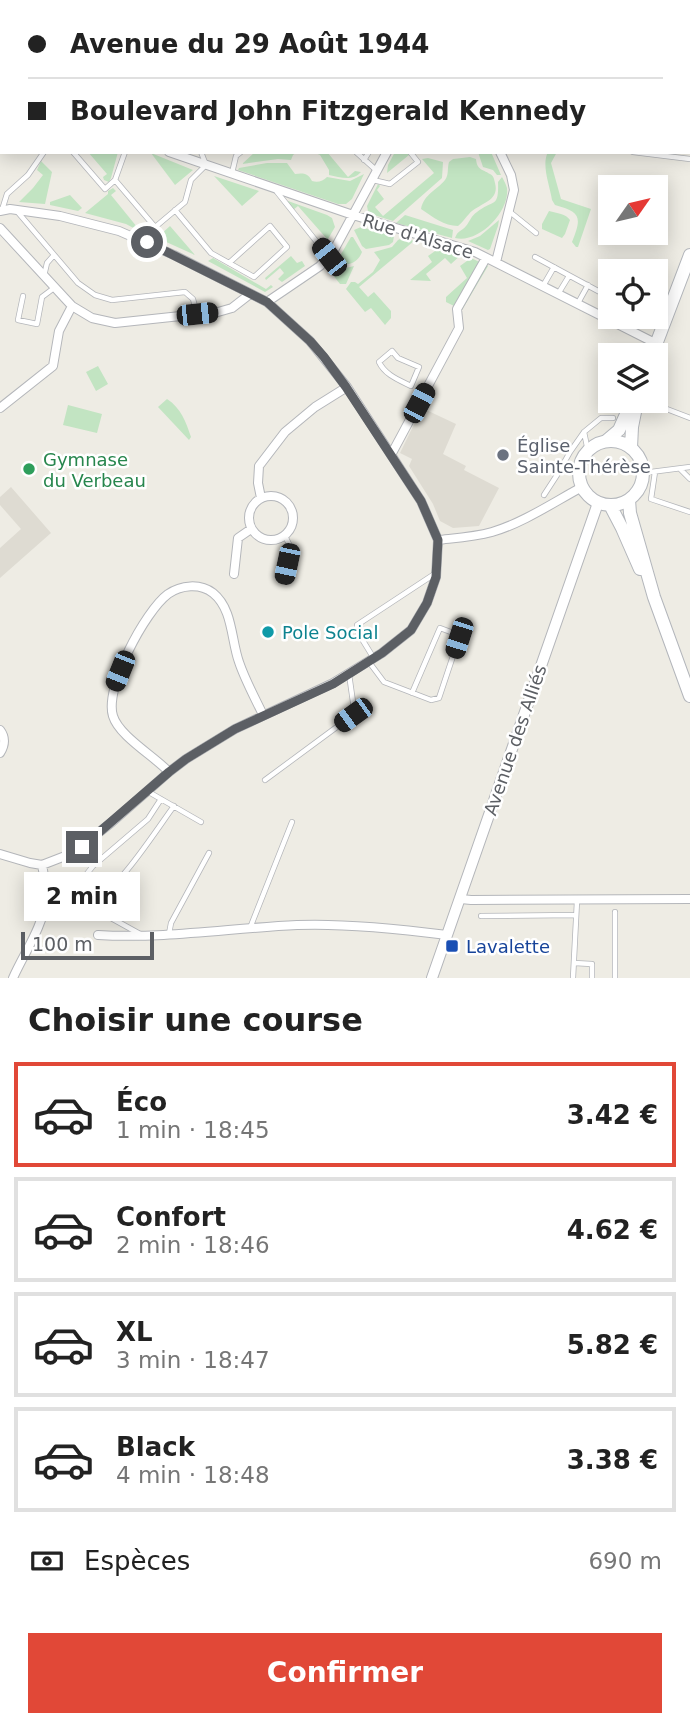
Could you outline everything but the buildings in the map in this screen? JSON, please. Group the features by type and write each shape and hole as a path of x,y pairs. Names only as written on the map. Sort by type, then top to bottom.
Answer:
{"main road":[{"path":"656,343 690,255"},
{"path":"606,441 615,441 631,448 649,473 629,500 617,505 604,504 590,498 582,487 578,472 587,451 619,430 627,413"},
{"path":"631,448 635,413"},
{"path":"629,500 654,597 690,696"},
{"path":"604,504 622,528 654,597"}],"street":[{"name":"Rue d'Alsace","path":"176,154 353,215 475,252 598,314"},
{"path":"267,302 329,257 386,154"},
{"path":"496,262 514,190 501,154"},
{"path":"0,854 42,865 64,857 82,847 169,772 221,737 333,684 371,659 411,630 427,603 436,577 438,540 421,501 346,387 310,341 267,302 141,239 119,231 60,216 10,209 1,211"},
{"path":"0,228 72,306 92,318 115,323 218,312 232,307 250,294"},
{"path":"391,455 459,328 457,309 486,258"},
{"path":"0,408 53,366 59,331 72,306"},
{"name":"Rue d'Alsace","path":"631,329 647,343"},
{"path":"261,498 258,483 260,466 285,432 346,387"},
{"path":"438,540 471,537 495,531 582,487"},
{"path":"274,496 285,502 292,512 292,525 285,536 273,540 261,538 251,529 249,517 252,506 261,498 274,496"},
{"name":"Avenue des Alliés","path":"432,978 604,504"},
{"path":"234,574 239,538 251,529"},
{"path":"169,772 119,729 111,706 114,684 125,657 157,605 175,590 197,587 213,593 220,601 228,616 239,661 263,715"},
{"path":"0,730 4,740 0,753"},
{"path":"13,978 44,911 46,901 42,865"},
{"path":"461,899 690,899"},
{"path":"98,935 169,935 320,925 447,934"}],"lane":[{"path":"1,211 7,194 28,175 43,154"},
{"path":"75,154 105,189 116,180 124,154"},
{"path":"141,239 185,202 191,180 206,165 202,154"},
{"path":"231,173 238,154"},
{"path":"358,154 374,175 390,184 418,162 412,154"},
{"path":"365,160 368,154"},
{"path":"649,154 690,159"},
{"path":"116,180 155,227"},
{"path":"274,188 329,257"},
{"path":"16,210 78,282 95,295 112,300 186,292 193,299 197,314"},
{"path":"175,210 211,253 254,277 288,247 270,226 229,263"},
{"path":"509,212 536,233"},
{"path":"44,276 47,263 54,255"},
{"path":"535,257 598,291"},
{"path":"543,286 554,267"},
{"path":"558,294 569,276"},
{"path":"578,304 588,285"},
{"path":"23,296 18,320 37,324 42,297 54,287"},
{"path":"392,351 398,358 419,367 411,386 389,375 379,362 392,351"},
{"path":"668,410 690,418"},
{"path":"544,495 584,432 601,418 613,418"},
{"path":"584,432 587,451"},
{"path":"690,467 649,473 651,499 690,512"},
{"path":"680,468 690,479"},
{"path":"284,580 291,548 285,536"},
{"path":"412,693 440,628 456,634 459,638 439,698 431,700 412,693 384,682 357,631 358,625 436,573"},
{"path":"265,780 353,715 348,674"},
{"path":"147,791 201,822"},
{"path":"161,799 148,818 93,866 78,886 89,894 104,894 117,883 174,806"},
{"path":"250,929 292,822"},
{"path":"169,935 171,923 209,853"},
{"path":"45,882 144,936"},
{"path":"573,978 577,900"},
{"path":"615,912 615,978"},
{"path":"481,916 576,915"},
{"path":"574,963 592,964 592,978"}],"shaded area":[{"path":"422,408 456,424 443,454 466,466 464,470 499,488 479,526 453,528 440,521 433,504 409,466 412,459 400,453"},
{"path":"11,487 51,533 0,578 0,548 21,529 0,505 0,497"}],"green space":[{"path":"90,154 117,154 109,182 103,177 107,174"},
{"path":"152,154 193,170 175,185"},
{"path":"253,154 294,154 291,160 242,164"},
{"path":"318,154 329,154 348,177 355,171 361,172 350,178 329,175"},
{"path":"394,154 409,155 387,173"},
{"path":"479,154 492,154 501,175 497,175 493,170 483,167"},
{"path":"547,154 556,154 551,163 561,199 591,209 578,247 572,242 577,217 570,210 555,205 552,200"},
{"path":"470,157 476,159 479,167 493,177 496,189 492,198 473,210 458,226 443,223 421,209 428,196 446,178 449,162"},
{"path":"422,159 443,162 442,178 393,221 368,211 367,206 378,184 380,186 377,190 384,199 375,207 383,216 434,173"},
{"path":"41,161 52,172 45,204 19,202 43,175 37,170"},
{"path":"267,163 287,163 295,174 305,174 314,182 327,177 350,181 364,174 352,199 346,204 338,204 238,170"},
{"path":"214,176 259,191 242,206"},
{"path":"502,177 507,188 507,197 498,216 473,236 455,238 475,214 496,200 498,182"},
{"path":"113,188 116,191 111,195 137,227 145,226 139,231 126,224 85,213"},
{"path":"70,195 82,208 78,211 50,205 50,202"},
{"path":"288,201 332,218 335,227 324,246 322,244 327,239 298,206 293,210"},
{"path":"549,211 564,215 570,220 562,238 542,229"},
{"path":"405,215 453,230 452,238 396,223"},
{"path":"499,220 490,249 468,241 480,236"},
{"path":"170,226 195,255 153,236 151,232 155,230 160,235"},
{"path":"361,227 394,236 393,242 366,249 354,230"},
{"path":"351,237 362,252 358,259 351,263 340,263 337,261"},
{"path":"402,238 414,241 359,287 368,297 374,292 391,311 391,318 385,325 371,308 365,312 346,289 351,282 358,284 373,272 380,260 374,252 392,247"},
{"path":"438,249 461,255 451,264 445,258 426,274 431,281 410,280 432,262 428,256"},
{"path":"291,256 297,263 302,261 305,266 282,282 278,279 284,273 280,268 266,280 265,278"},
{"path":"213,258 266,289 271,285 273,287 265,292 208,261"},
{"path":"471,258 488,266 462,310 446,302 446,297 467,278 460,266"},
{"path":"336,266 354,266 346,284 340,284 329,270"},
{"path":"98,366 108,384 96,391 86,372"},
{"path":"167,399 182,416 191,437 189,440 158,407"},
{"path":"68,405 102,414 97,433 63,425"}],"place":[{"name":"Église Sainte-Thérèse","path":"503,455"},
{"name":"Gymnase du Verbeau","path":"29,469"},
{"name":"Pole Social","path":"268,632"},
{"name":"Lavalette","path":"452,946"}],"route":[{"path":"82,847 186,759 235,729 333,684 382,653 411,630 427,603 436,577 438,540 421,501 324,357 267,302 147,242"}]}
